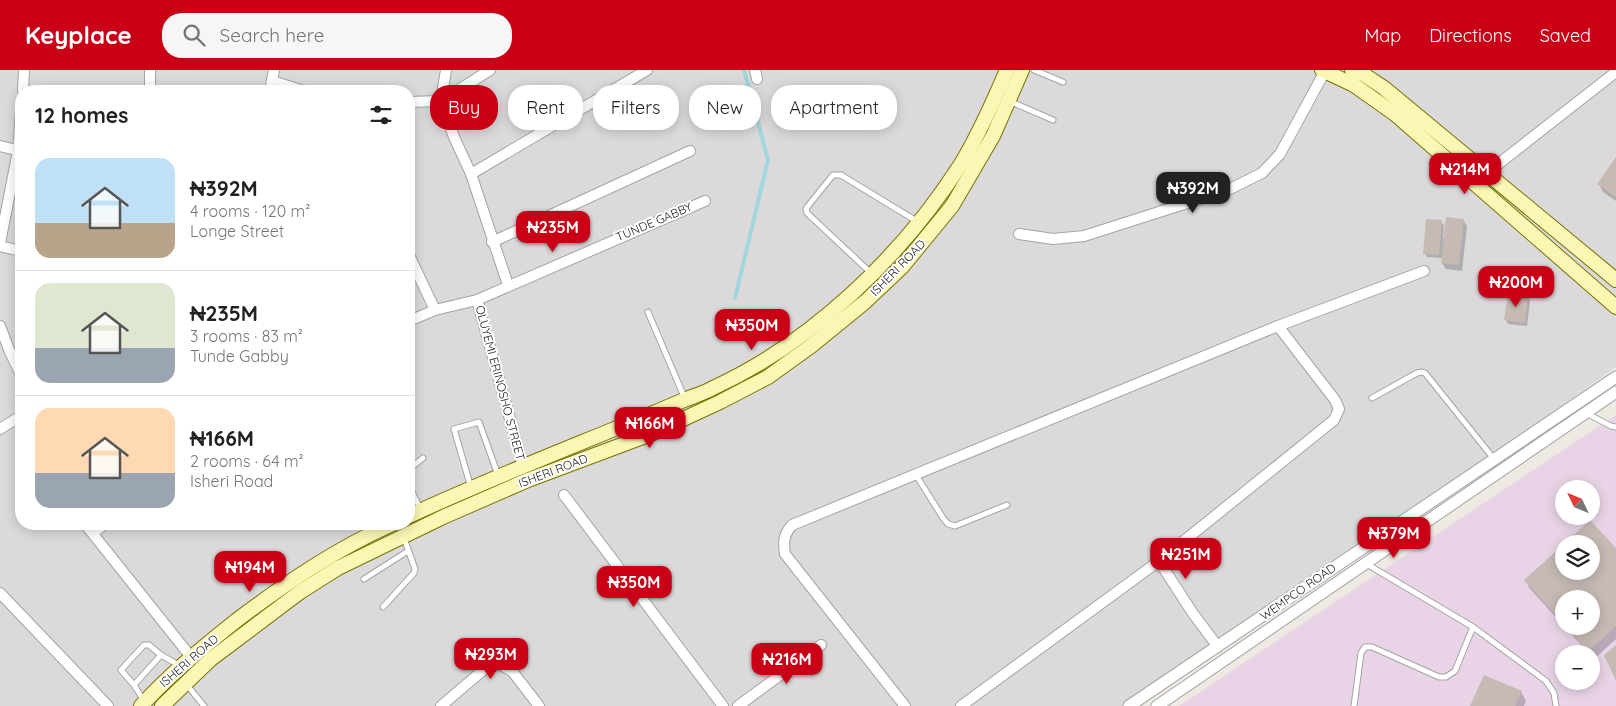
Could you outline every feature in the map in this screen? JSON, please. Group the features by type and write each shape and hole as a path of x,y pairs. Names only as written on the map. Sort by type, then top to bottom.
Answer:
{"main road":[{"name":"ISHERI ROAD","path":"415,513 499,476 643,419 714,388 761,362 797,337 837,306 873,274 919,223 939,197 980,130 1007,70"},
{"name":"ISHERI ROAD","path":"162,706 211,659 300,592 338,568 444,517 519,484 651,434 720,402 768,377 811,346 865,302 902,267 952,206 993,136 1022,70"},
{"path":"1352,70 1363,74 1384,88 1616,280"},
{"path":"1324,71 1354,85 1395,114 1616,307"},
{"name":"ISHERI ROAD","path":"143,704 186,661 286,584 368,530"},
{"path":"332,554 338,568"}],"street":[{"path":"23,85 24,70"},
{"path":"150,70 150,85"},
{"path":"271,85 274,70"},
{"path":"444,85 446,70"},
{"path":"466,85 490,70"},
{"path":"471,174 646,70"},
{"path":"1019,234 1053,239 1084,236 1228,190 1262,173 1280,154 1324,71"},
{"path":"1474,183 1616,72"},
{"path":"415,102 430,101"},
{"path":"451,130 471,174 492,242 508,285"},
{"path":"0,146 15,150"},
{"path":"492,242 690,151"},
{"path":"15,174 0,244 15,249"},
{"name":"TUNDE GABBY","path":"415,318 435,310 477,300 705,201"},
{"path":"415,268 435,310"},
{"path":"905,706 785,554 783,544 787,531 792,525 1278,326 1424,271"},
{"name":"OLUYEMI ERINOSHO STREET","path":"477,300 523,466"},
{"path":"0,326 15,362"},
{"path":"961,706 1159,561 1334,420 1339,409 1336,400 1278,326"},
{"name":"WEMPCO ROAD","path":"1128,706 1616,377"},
{"name":"WEMPCO ROAD","path":"1157,706 1616,392"},
{"path":"0,429 15,420"},
{"path":"564,495 723,706"},
{"path":"91,530 186,661"},
{"path":"93,533 97,530"},
{"path":"1159,561 1192,612 1218,647"},
{"path":"0,593 108,706"},
{"path":"738,706 821,645"},
{"path":"441,706 488,666 501,665 512,672 539,706"}],"lane":[{"path":"1034,70 1063,82"},
{"path":"1008,101 1053,120"},
{"path":"873,274 807,213 806,209 808,206 833,175 841,175 919,223"},
{"path":"648,312 685,400"},
{"path":"1372,398 1417,373 1425,373 1494,459"},
{"path":"1585,413 1610,426 1616,427"},
{"path":"472,488 454,429 479,422 499,476"},
{"path":"415,464 423,458"},
{"path":"916,475 948,524 955,526 1007,505"},
{"path":"383,607 414,573 404,537"},
{"path":"364,579 408,551"},
{"path":"1365,563 1473,627 1546,681 1554,693 1556,706"},
{"path":"1354,706 1360,653 1365,647 1372,647 1439,677 1446,677 1455,671 1473,627"},
{"path":"143,704 134,685 121,670 133,656 146,644 161,655 186,661"},
{"path":"134,685 161,655"},
{"path":"185,683 204,706"}],"shaded area":[{"path":"0,70 1616,70 1616,367 1499,450 1122,706 0,706"},
{"path":"1616,415 1616,706 1179,706"}],"building":[{"path":"1616,157 1616,197 1597,184"},
{"path":"1446,217 1464,219 1459,265 1441,263"},
{"path":"1426,219 1442,220 1439,255 1423,254"},
{"path":"1508,294 1528,296 1525,323 1504,320"},
{"path":"1584,525 1595,525 1616,548 1616,626 1596,645 1582,645 1573,635 1600,635 1600,590 1555,590 1555,614 1524,580 1555,552 1555,580 1600,580 1600,535 1574,535"},
{"path":"1616,645 1616,681 1604,655"},
{"path":"1484,675 1522,691 1515,706 1470,706"}],"waterway":[{"path":"735,298 768,160 744,70"}]}
